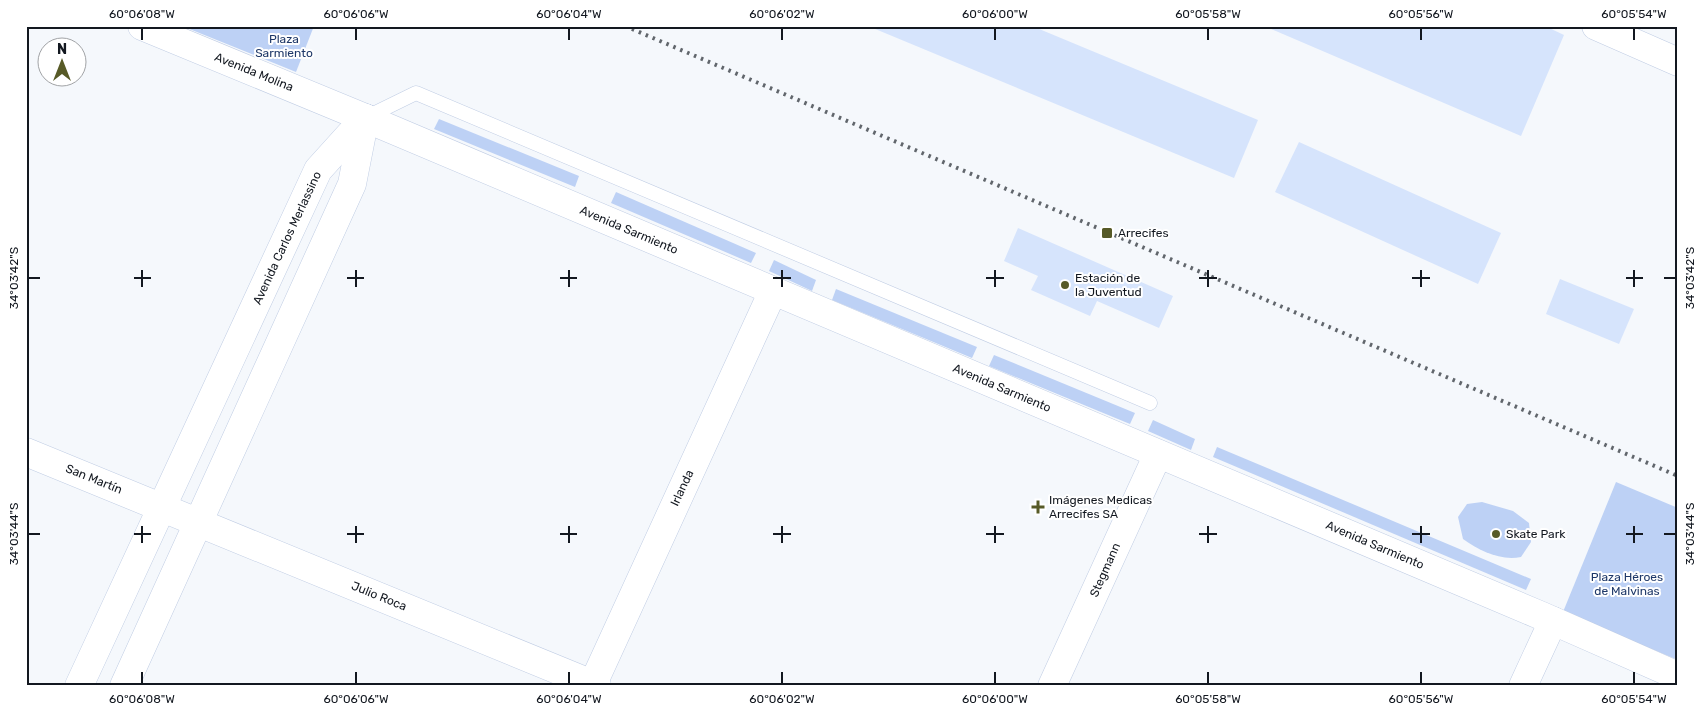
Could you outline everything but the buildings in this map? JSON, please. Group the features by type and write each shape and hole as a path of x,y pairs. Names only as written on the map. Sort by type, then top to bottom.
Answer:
{"street":[{"name":"Avenida Molina","path":"142,26 365,118"},
{"path":"1596,26 1678,62"},
{"name":"Avenida Sarmiento","path":"365,118 1553,621 1678,676"},
{"name":"Avenida Carlos Merlassino","path":"79,686 318,170 365,118"},
{"path":"124,686 352,184 365,118"},
{"name":"Irlanda","path":"594,685 773,291"},
{"name":"San Martín","path":"26,452 161,507"},
{"name":"Stegmann","path":"1052,686 1158,454"},
{"name":"Julio Roca","path":"161,507 594,685"},
{"path":"1523,686 1553,621"}],"lane":[{"path":"365,118 416,93 1150,403"}],"green space":[{"name":"Plaza Sarmiento","path":"182,26 314,26 296,72"},
{"path":"439,119 579,176 575,187 434,129"},
{"path":"616,192 756,253 751,263 611,203"},
{"path":"774,260 816,280 812,291 769,271"},
{"path":"836,289 977,347 972,358 832,300"},
{"path":"994,355 1135,413 1130,424 989,366"},
{"path":"1153,420 1195,439 1191,450 1148,431"},
{"path":"1217,447 1531,579 1526,590 1213,457"},
{"name":"Plaza Héroes de Malvinas","path":"1616,482 1678,508 1678,660 1563,612"},
{"name":"Skate Park","path":"1482,502 1513,511 1529,523 1531,542 1521,557 1505,558 1490,554 1463,539 1458,517 1467,504"}],"railway":[{"path":"625,26 1678,476"}],"place":[{"name":"Arrecifes","path":"1107,233"},
{"name":"Estación de la Juventud","path":"1065,285"},
{"name":"Imágenes Medicas Arrecifes SA","path":"1038,507"},
{"name":"Skate Park","path":"1496,534"}]}
